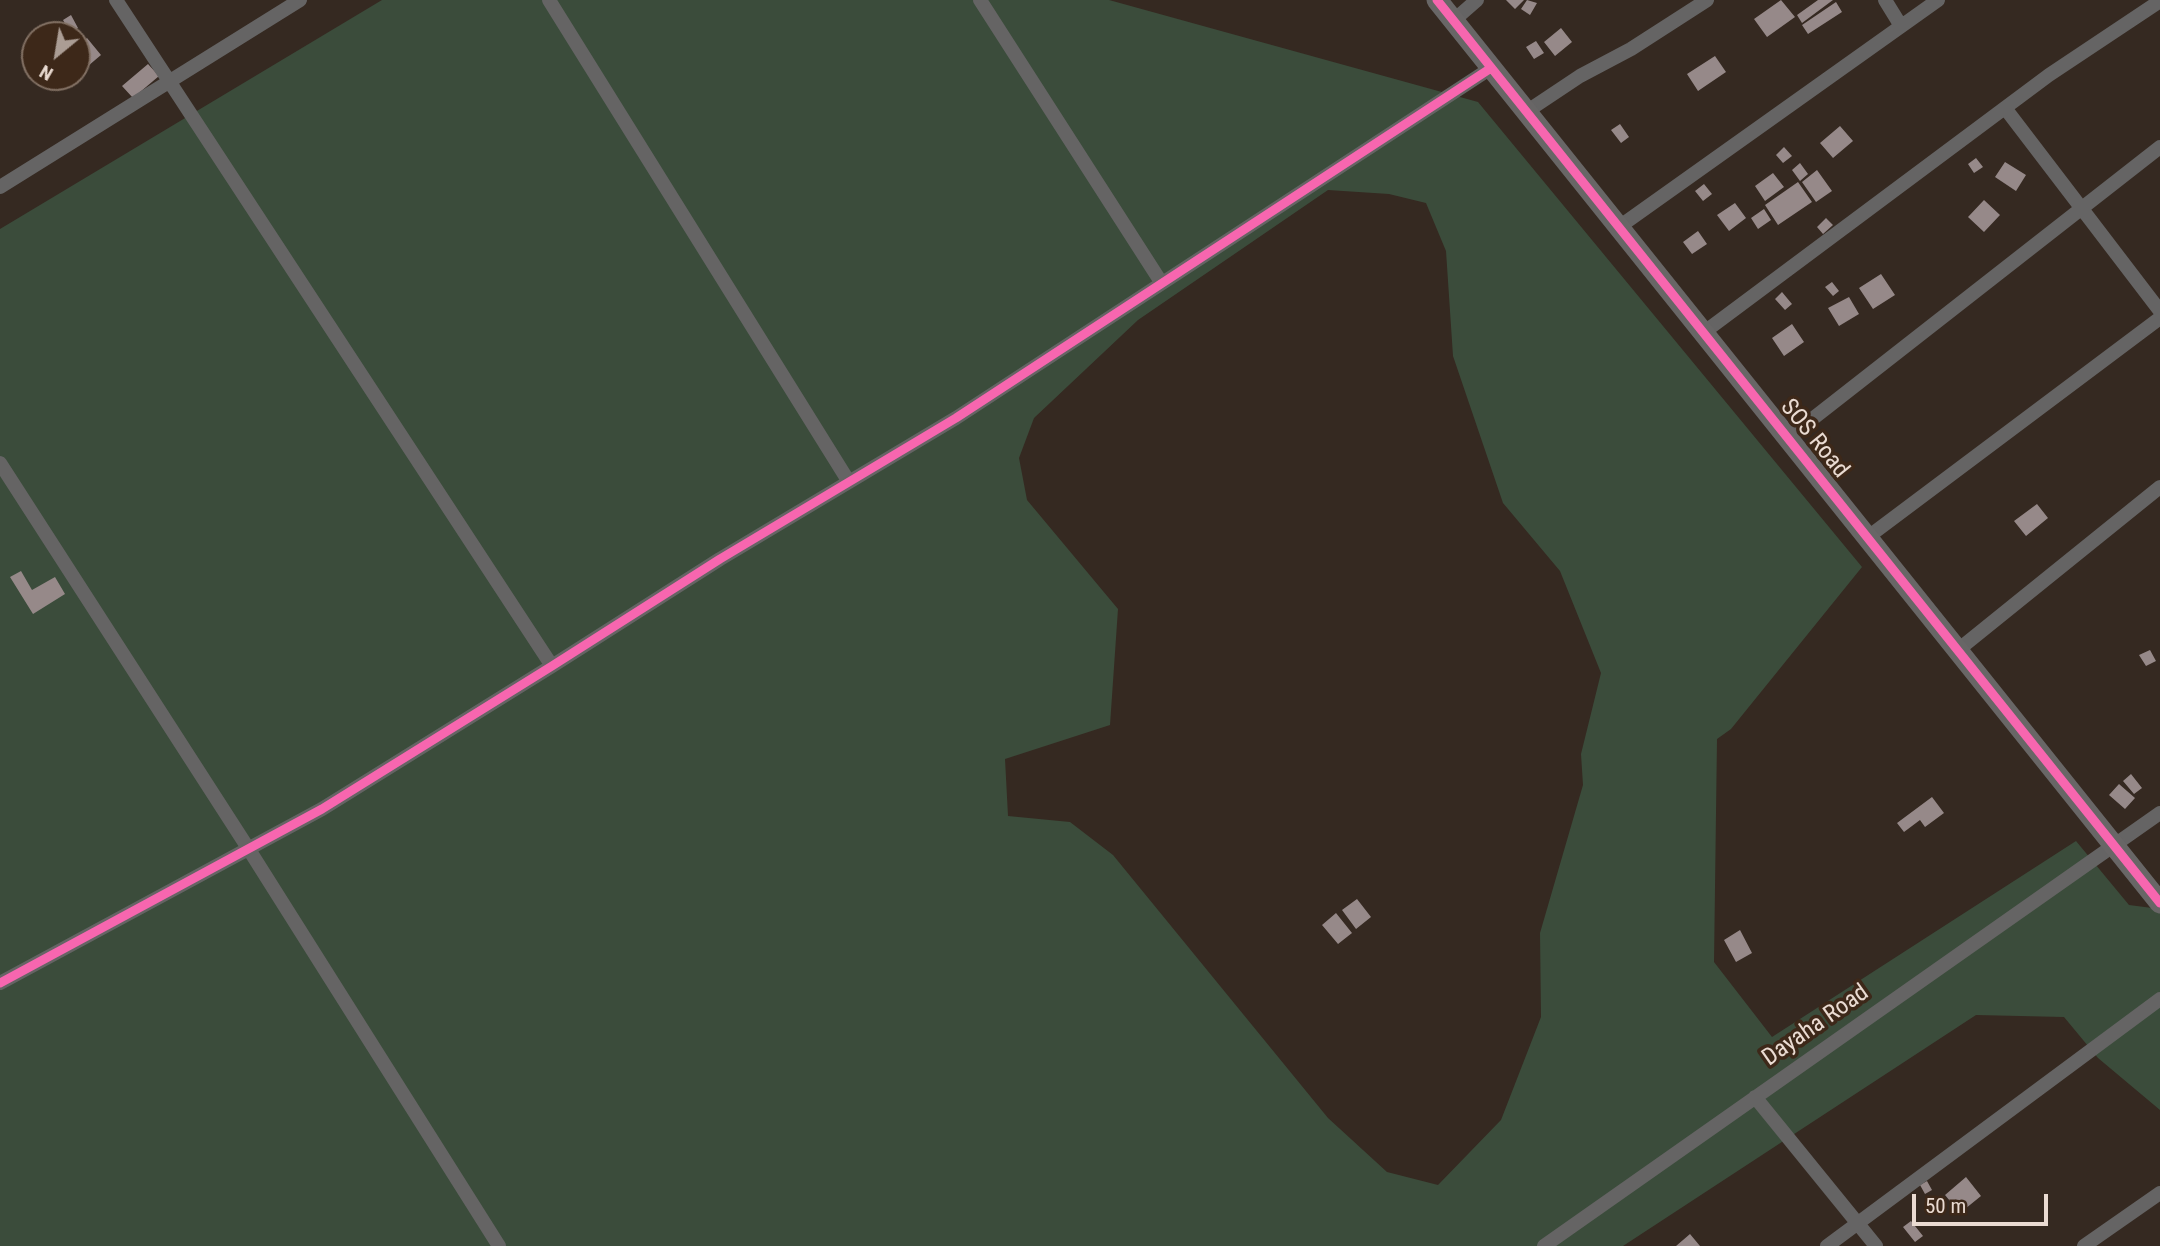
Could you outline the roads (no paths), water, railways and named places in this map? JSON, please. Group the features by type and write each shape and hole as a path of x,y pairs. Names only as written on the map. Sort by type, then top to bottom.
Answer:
{"street":[{"path":"116,0 552,666"},
{"path":"0,187 300,0"},
{"path":"549,0 849,482"},
{"path":"980,0 1161,282"},
{"name":"SOS Road","path":"1437,0 2160,903"},
{"path":"1453,21 1477,0"},
{"path":"1527,112 1580,76 1631,49 1707,0"},
{"path":"1885,0 1901,26"},
{"path":"1619,228 1938,0"},
{"path":"1703,333 2049,75 2160,1"},
{"path":"0,983 322,808 720,559 956,418 1491,68"},
{"path":"2006,108 2160,311"},
{"path":"1788,438 2160,147"},
{"path":"1868,537 2160,318"},
{"path":"0,463 248,848 499,1246"},
{"path":"1958,650 2160,487"},
{"name":"Dayaha Road","path":"1544,1246 2160,813"},
{"path":"1827,1246 2160,999"},
{"path":"1755,1097 1875,1246"},
{"path":"2084,1246 2160,1193"}]}
